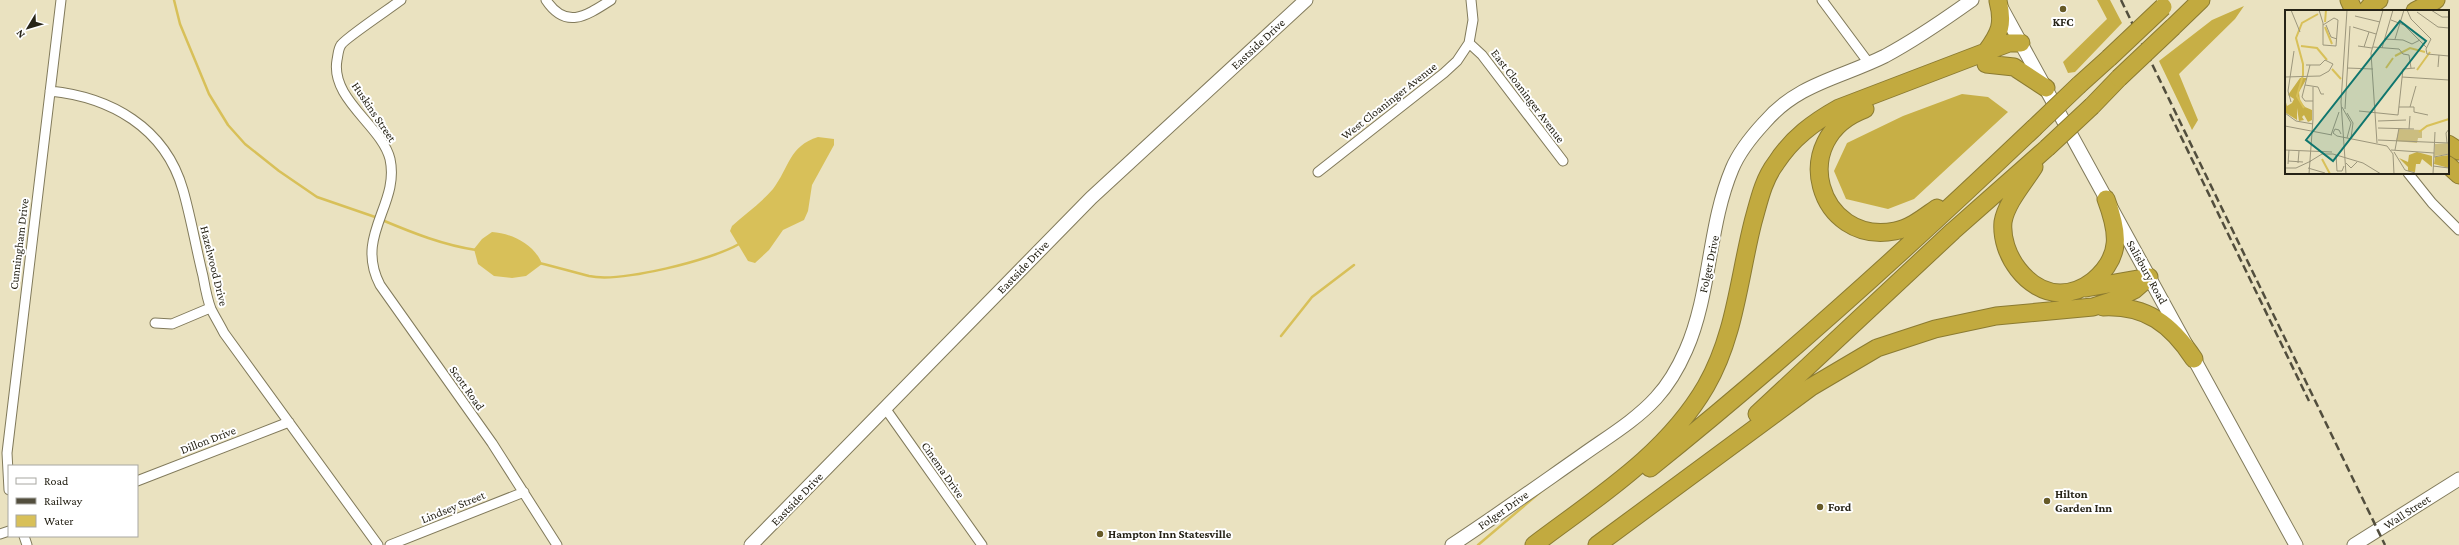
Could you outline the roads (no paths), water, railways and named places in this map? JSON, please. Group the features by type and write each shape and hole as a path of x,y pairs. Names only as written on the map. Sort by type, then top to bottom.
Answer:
{"highway":[{"path":"1986,58 1998,36 2002,17 1998,0"},
{"path":"1682,481 1798,377 1953,231 2047,148 2201,0"},
{"path":"2349,0 2354,10"},
{"path":"2367,10 2371,5 2379,0"},
{"path":"2418,10 2436,0"},
{"path":"1543,545 1618,493 1721,412 1824,323 2167,3"},
{"path":"2011,150 1964,189 1914,224 1895,231 1875,232 1855,227 1838,216 1826,200 1819,181 1819,161 1825,141 1838,124 1846,117 1986,58 2009,43 2021,42"},
{"path":"1534,545 1644,461 1680,425 1706,385 1726,342 1762,188 1775,163 1793,141 1814,122 1839,108 1986,58 2014,67 2046,88"},
{"path":"2449,145 2459,151"},
{"path":"2047,148 2011,201 2003,222 2004,243 2013,264 2028,279 2042,289 2060,293 2149,277"},
{"path":"2449,166 2459,175"},
{"path":"2077,290 2087,285 2105,270 2113,258 2116,243 2114,220 2106,199"},
{"path":"2092,307 2114,300 2134,290 2149,277"},
{"path":"1596,545 1811,387 1877,348 1936,329 1996,316 2118,306 2142,311 2164,323 2184,344 2194,359"}],"street":[{"name":"Cunningham Drive","path":"8,478 6,453 61,0"},
{"name":"Huskins Street","path":"373,241 390,184 392,171 389,157 346,95 338,79 336,61 341,44 401,0"},
{"path":"546,0 553,11 563,17 570,18 579,17 594,11 611,0"},
{"name":"Eastside Drive","path":"751,545 1091,198 1306,0"},
{"path":"1469,43 1473,20 1471,0"},
{"path":"1822,0 1868,62"},
{"name":"Folger Drive","path":"1452,545 1612,434 1657,397 1670,379 1686,350 1700,308 1726,189 1733,168 1743,150 1776,109 1794,95 1824,80 1884,56 1929,30 1972,0"},
{"name":"Salisbury Road","path":"1998,0 2296,545"},
{"name":"East Cloaninger Avenue","path":"1469,43 1482,55 1563,161"},
{"name":"West Cloaninger Avenue","path":"1318,172 1444,73 1457,61 1469,43"},
{"name":"Hazelwood Drive","path":"50,92 77,94 105,103 131,118 153,137 171,161 182,188 210,308 224,333 378,545"},
{"path":"2409,174 2432,203 2459,230"},
{"name":"Scott Road","path":"373,241 370,256 373,271 380,285 524,492 557,545"},
{"path":"155,323 172,324 210,308"},
{"name":"Cinema Drive","path":"885,408 982,545"},
{"name":"Dillon Drive","path":"138,481 289,422"},
{"name":"Wall Street","path":"2354,545 2459,479"},
{"name":"Lindsey Street","path":"390,545 524,492"}],"water":[{"path":"818,137 834,139 834,145 812,185 808,211 804,220 783,230 769,250 755,263 748,261 730,231 732,226 773,189 795,152 808,141"},
{"path":"492,232 507,235 522,241 534,251 542,264 526,276 512,278 494,276 478,264 474,249 482,239"}],"waterway":[{"path":"174,0 180,24 209,94 228,125 245,144 279,171 317,197 378,218"},
{"path":"382,220 440,242 476,250"},
{"path":"539,263 589,276 622,276 666,269 688,263 709,257 739,244"},
{"path":"1281,336 1312,297 1354,265"},
{"path":"1478,545 1544,489"}],"railway":[{"path":"2121,0 2385,545"},
{"path":"2170,114 2309,401"}],"place":[{"name":"KFC","path":"2063,9"},
{"name":"Hilton Garden Inn","path":"2047,501"},
{"name":"Ford","path":"1820,507"},
{"name":"Hampton Inn Statesville","path":"1100,534"}]}
